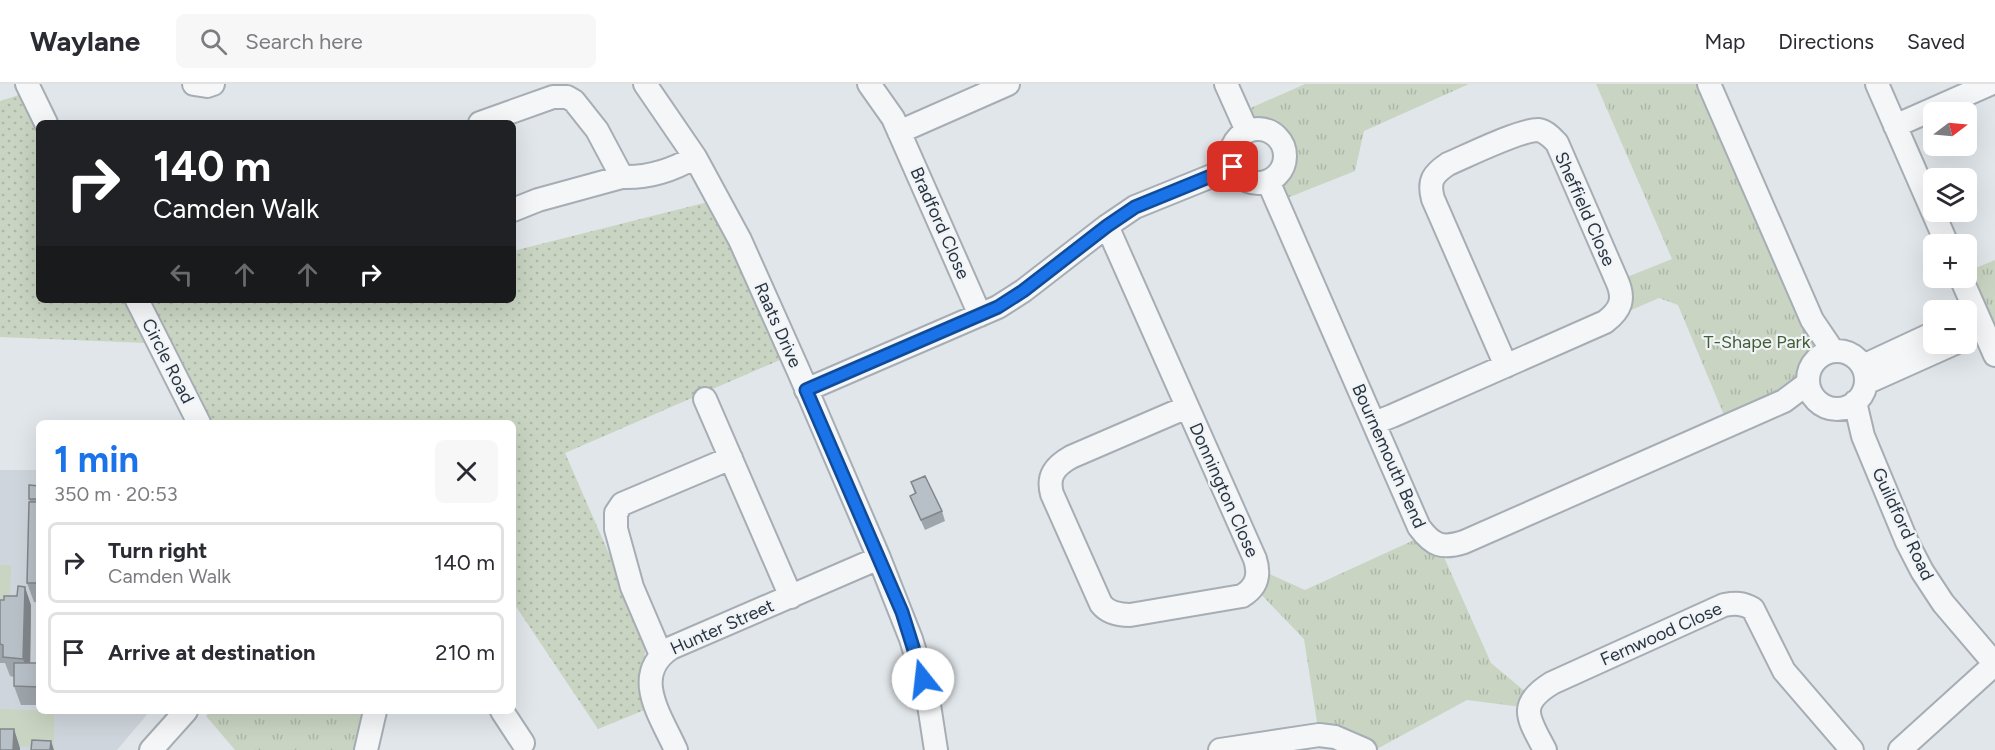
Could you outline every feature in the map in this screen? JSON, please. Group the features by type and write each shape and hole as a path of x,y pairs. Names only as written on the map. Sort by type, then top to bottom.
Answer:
{"street":[{"path":"27,84 45,120"},
{"path":"194,84 207,86 213,84"},
{"name":"Raats Drive","path":"645,84 695,157 740,240 806,390 902,612 927,692 936,750"},
{"name":"Bradford Close","path":"869,84 893,118 980,315"},
{"path":"899,132 1008,84"},
{"path":"1226,84 1247,131"},
{"path":"1708,84 1826,354"},
{"path":"1877,84 1943,234"},
{"path":"1895,126 1990,84"},
{"path":"489,120 553,98 567,97 574,101 597,130 622,177"},
{"path":"1263,129 1275,135 1282,143 1285,159 1282,168 1268,181 1252,182 1240,176 1233,167 1232,147 1240,135 1247,131 1263,129"},
{"name":"Sheffield Close","path":"1374,423 1506,366 1605,322 1616,314 1622,303 1620,288 1557,143 1550,135 1540,130 1520,134 1448,164 1439,170 1430,186 1433,199 1506,366"},
{"path":"516,209 538,200 622,177 637,177 676,168 695,157"},
{"path":"806,390 998,307 1023,291 1135,207 1233,167"},
{"name":"Bournemouth Bend","path":"1268,181 1419,527 1439,546 1452,546 1464,542 1812,391"},
{"name":"Donnington Close","path":"1107,226 1255,559 1258,569 1258,578 1254,587 1248,592 1231,598 1130,615 1113,613 1101,604 1052,494 1050,477 1059,465 1071,457 1187,407"},
{"name":"Circle Road","path":"139,303 197,420"},
{"path":"1977,330 1995,355"},
{"path":"1856,390 1850,354 1826,354 1809,372 1812,391 1822,405 1856,390 1923,350"},
{"name":"Guildford Road","path":"1856,390 1863,436 1907,542 1922,571 1943,603 1995,664"},
{"path":"705,399 791,597"},
{"path":"661,655 632,587 616,529 616,513 622,504 730,458"},
{"name":"Hunter Street","path":"676,750 652,695 650,677 654,664 661,655 671,648 879,558"},
{"name":"Fernwood Close","path":"1545,750 1529,713 1530,702 1539,691 1724,605 1735,603 1744,604 1753,609 1784,671 1852,750"},
{"path":"1900,750 1995,664"},
{"path":"151,750 183,714"},
{"path":"366,750 374,714"},
{"path":"504,714 523,743"},
{"path":"1220,750 1319,735 1335,737 1365,750"}],"shaded area":[{"path":"0,470 36,470 36,714 147,714 117,750 0,750"}],"green space":[{"path":"1305,84 1469,84 1364,131 1355,171 1277,202 1268,181 1277,175 1284,163 1285,157 1281,142 1274,134 1256,129 1239,113"},
{"name":"T-Shape Park","path":"1596,84 1709,84 1825,353 1812,366 1808,383 1729,427 1678,305 1659,298 1629,311 1619,310 1617,281 1672,259"},
{"path":"19,95 36,128 36,303 126,303 146,343 0,337 0,101"},
{"path":"720,199 789,356 565,453 648,643 642,676 647,709 598,729 516,606 516,420 201,420 150,303 516,303 516,250"},
{"path":"1995,260 1995,339 1973,288 1977,288 1977,267"},
{"path":"1425,535 1439,546 1491,663 1533,698 1529,708 1467,700 1375,750 1319,735 1304,639 1254,587 1258,569 1305,590"},
{"path":"0,565 11,565 10,601 0,600"},
{"path":"0,709 36,710 36,714 54,714 54,747 0,746"},
{"path":"208,714 363,715 355,750 235,750 206,716"}],"building":[{"path":"925,476 942,511 921,520 910,496 916,493 911,482"},
{"path":"29,485 36,486 36,499 29,499"},
{"path":"29,502 36,502 36,583 27,583"},
{"path":"18,586 25,587 23,659 3,657 3,645 0,644 0,600 4,600 4,596 17,596"},
{"path":"14,663 36,663 36,687 14,686"},
{"path":"0,729 14,729 13,750 0,750"},
{"path":"32,740 51,741 50,750 31,750"}],"route":[{"path":"923,679 902,612 806,390 998,307 1023,291 1135,207 1233,167"}]}
